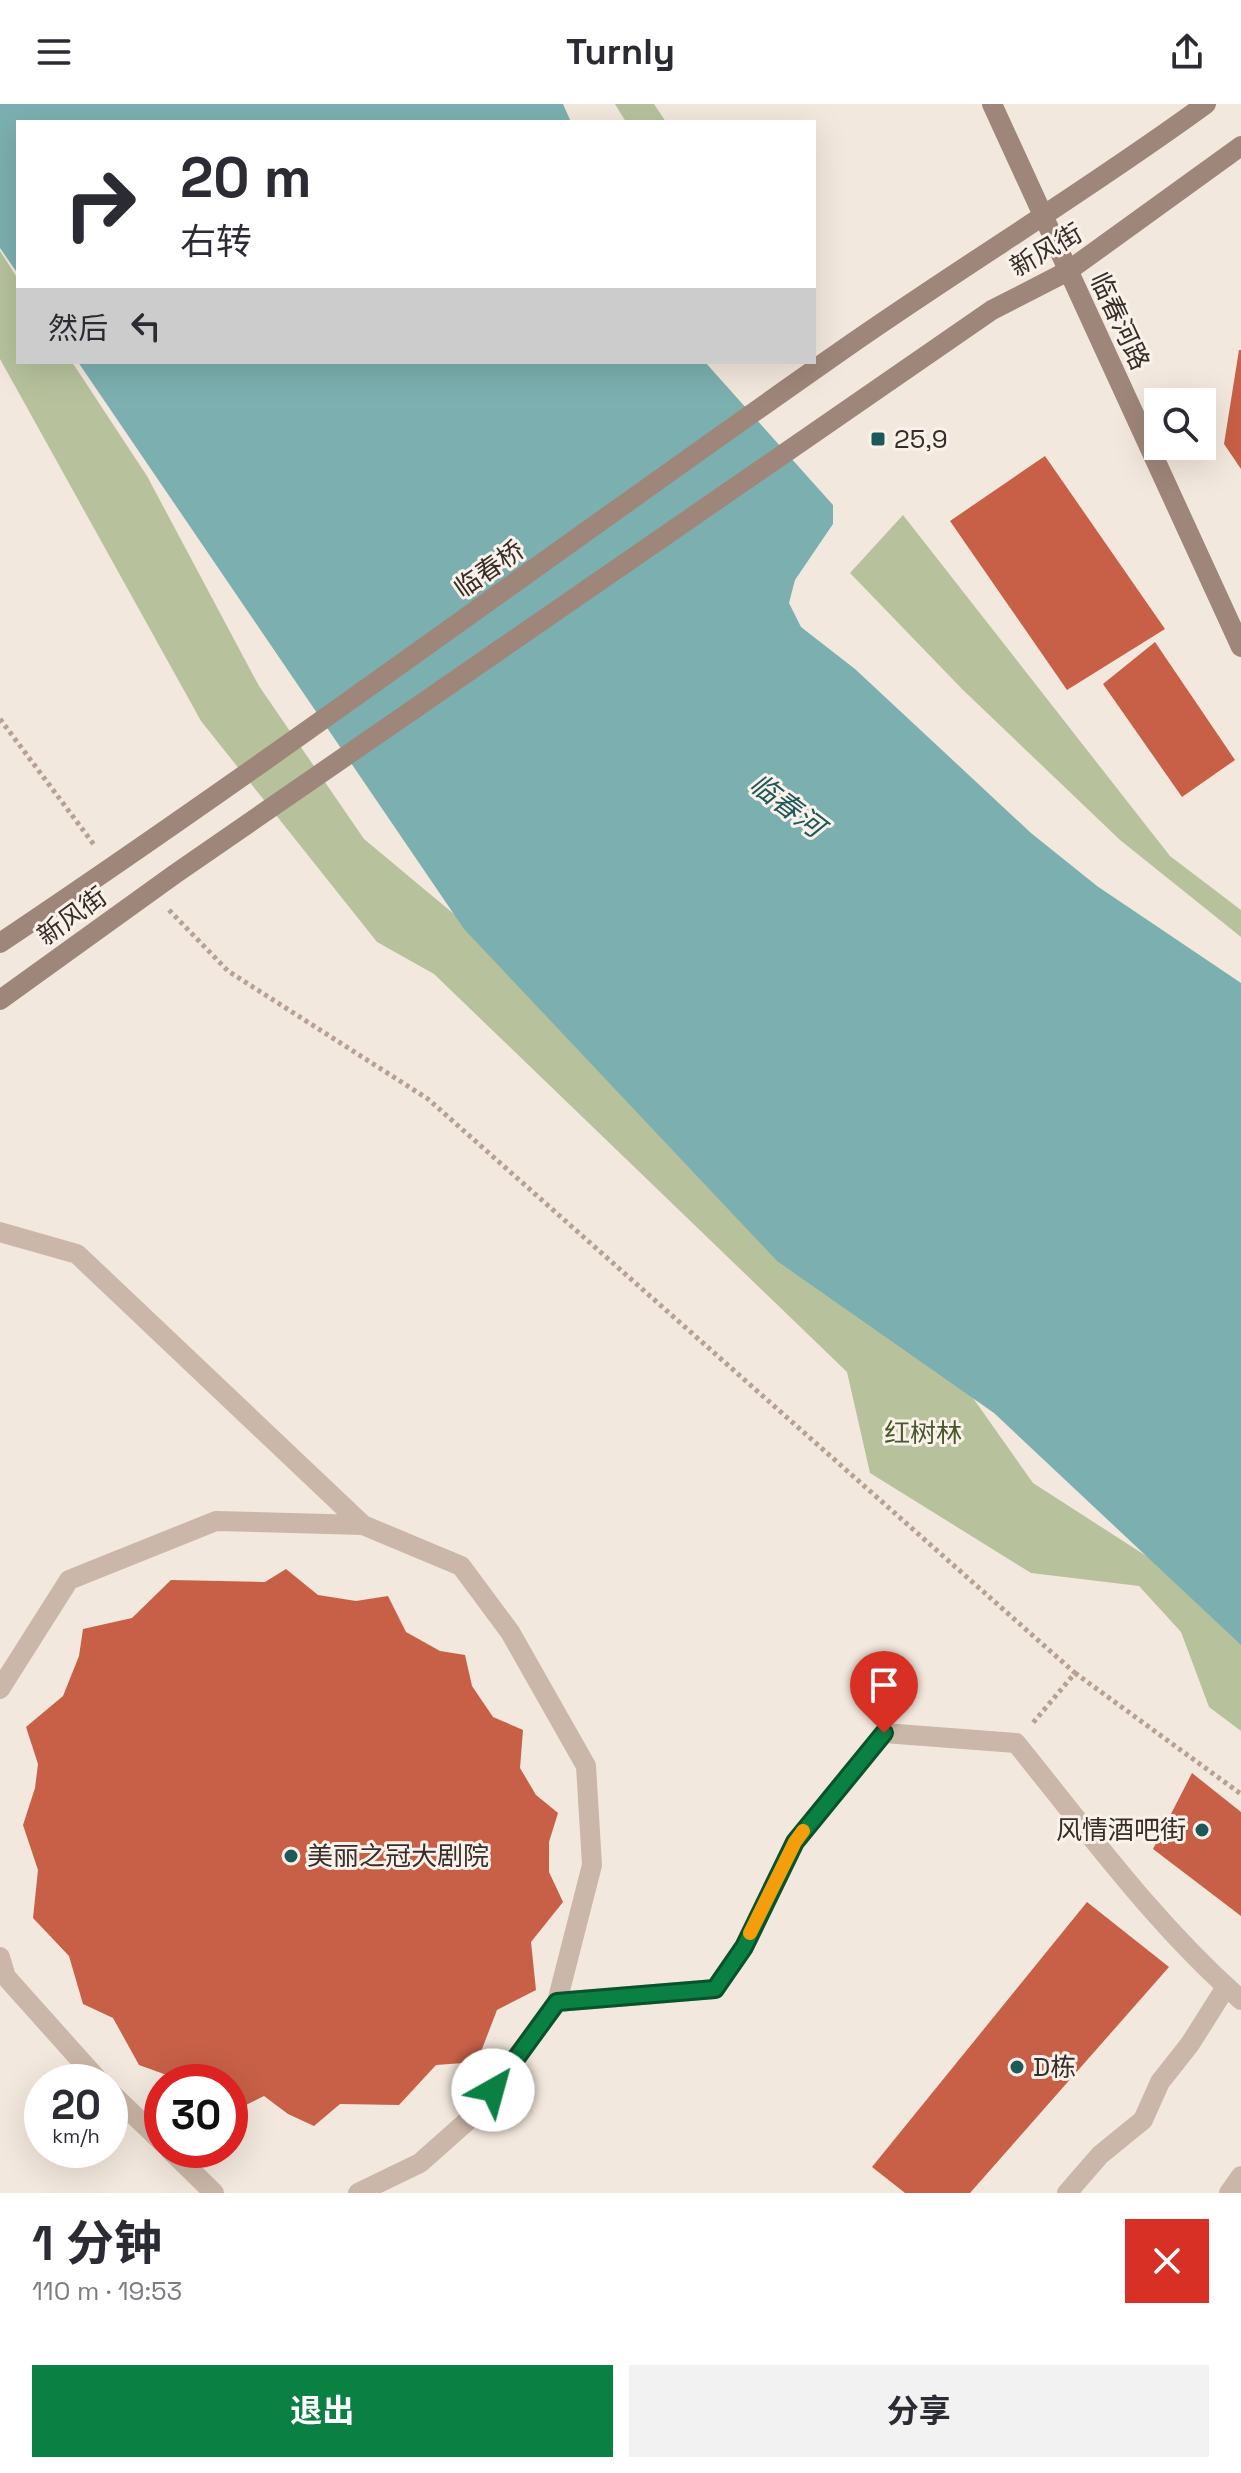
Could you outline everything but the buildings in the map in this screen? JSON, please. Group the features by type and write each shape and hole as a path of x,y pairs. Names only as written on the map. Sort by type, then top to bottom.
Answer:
{"main road":[{"name":"临春河路","path":"992,104 1241,647"},
{"name":"新风街","path":"852,343 1043,218 1206,104"},
{"name":"新风街","path":"0,1000 175,874 992,310 1068,271 1241,146"},
{"name":"临春桥","path":"157,837 852,343"},
{"name":"新风街","path":"0,943 157,837"}],"street":[{"path":"0,1232 77,1254 363,1525 461,1566 510,1632 586,1766 592,1865 557,2002 474,2115 420,2163 358,2193"},
{"path":"0,1689 69,1580 216,1521 363,1525"},
{"path":"557,2002 715,1989 744,1947 795,1842 884,1733 1016,1743 1166,1929 1234,1993 1160,2082 1143,2120 1100,2155 1067,2193"},
{"path":"2,1968 85,2064"},
{"path":"128,2109 144,2125"},
{"path":"188,2168 214,2193"},
{"path":"1229,2193 1241,2176"}],"path":[{"path":"0,719 112,868"},
{"path":"151,891 228,971 428,1099 1075,1673 1241,1794"},
{"path":"1016,1743 1075,1673"}],"green space":[{"path":"615,104 654,104 665,120 625,120"},
{"name":"红树林","path":"0,251 16,276 16,364 73,364 147,476 259,686 364,839 539,985 942,1354 1033,1483 1241,1617 1241,1731 1209,1707 1181,1632 1139,1586 1031,1573 870,1473 847,1372 434,974 377,942 201,721 0,359"},
{"path":"903,515 1170,856 1241,910 1241,937 1120,840 963,690 850,573"}],"water":[{"path":"0,104 563,104 570,120 16,120 16,271 0,248"},
{"name":"临春河","path":"79,364 707,364 833,505 833,524 795,580 789,603 801,627 855,669 1031,833 1097,886 1241,983 1241,1645 994,1413 777,1261 464,929"}],"slow traffic":[{"path":"750,1933 803,1831"}],"place":[{"name":"25,9","path":"878,439"},
{"name":"风情酒吧街","path":"1202,1830"},
{"name":"美丽之冠大剧院","path":"291,1856"},
{"name":"D栋","path":"1017,2067"}],"route":[{"path":"493,2090 532,2041 557,2002 715,1989 744,1947 795,1842 884,1733"}]}
